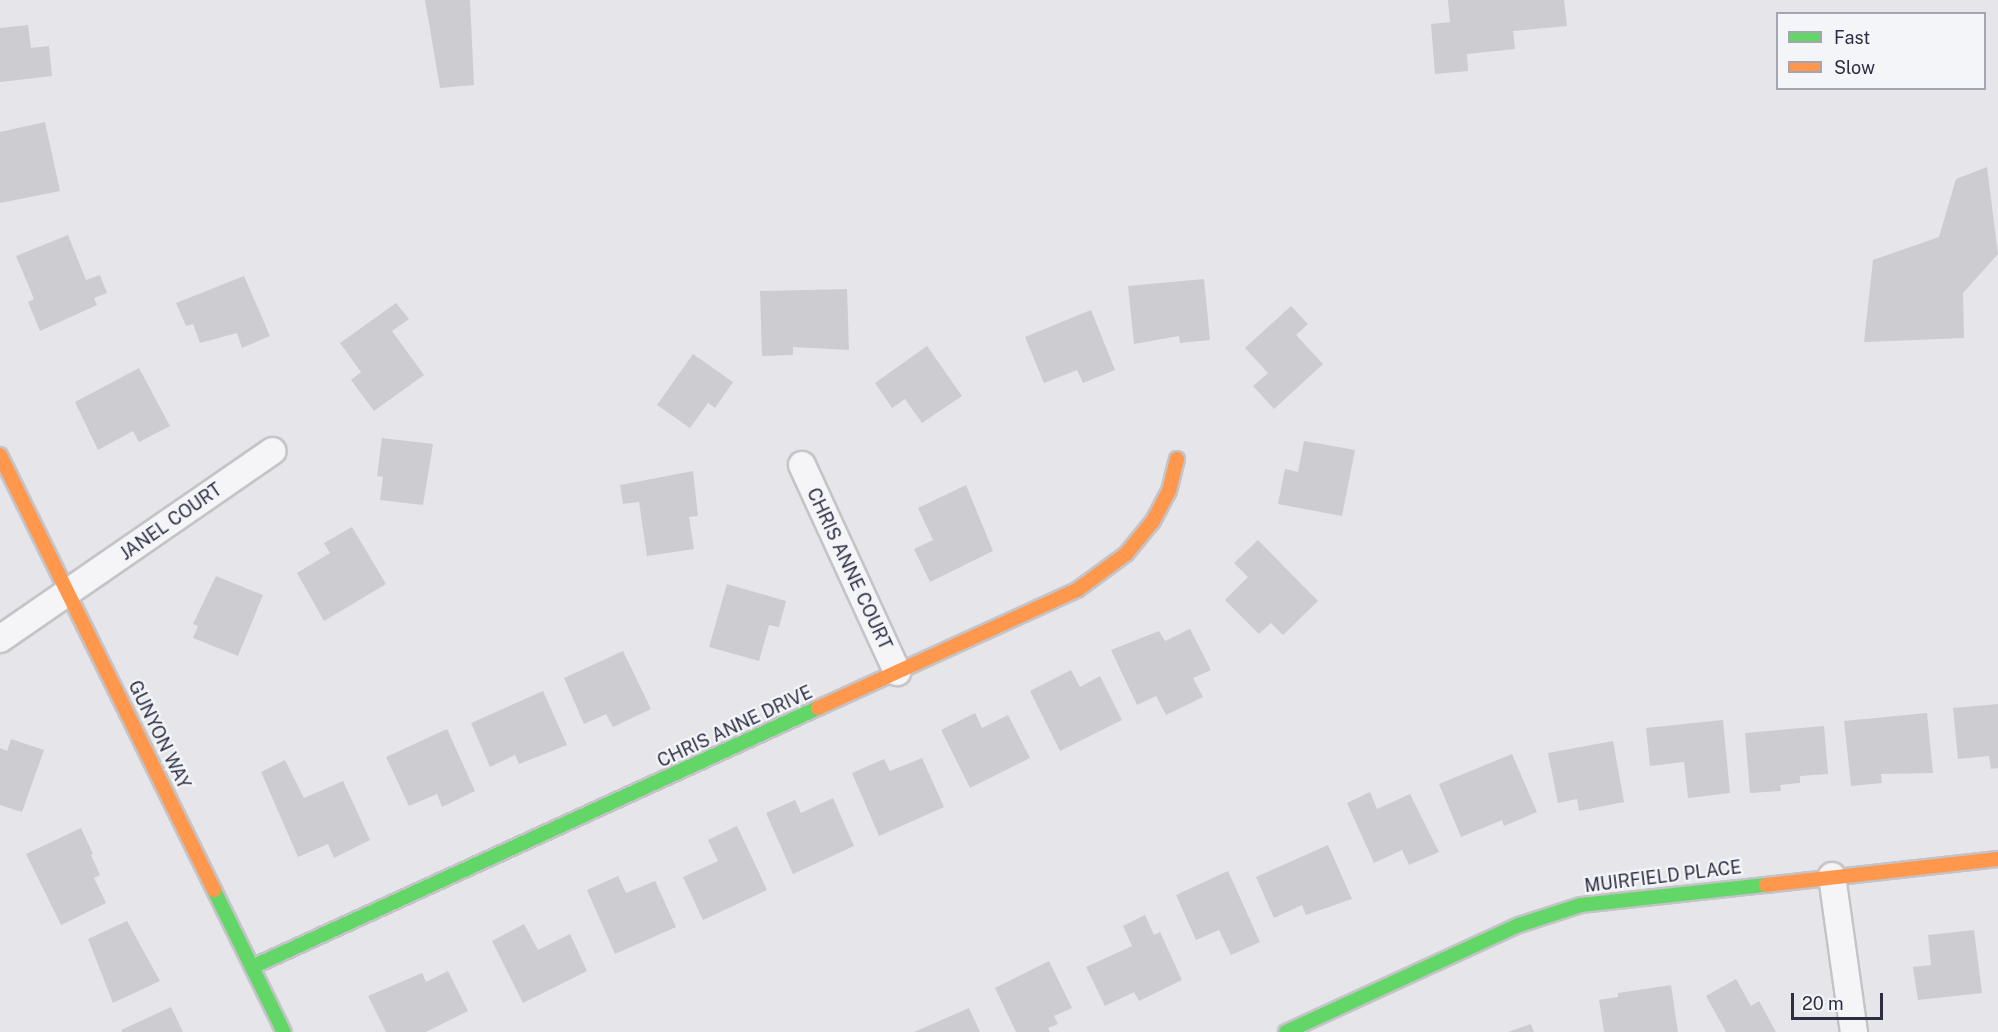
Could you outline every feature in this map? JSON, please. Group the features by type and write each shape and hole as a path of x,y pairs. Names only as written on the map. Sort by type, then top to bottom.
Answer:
{"street":[{"name":"JANEL COURT","path":"0,639 273,451"},
{"name":"GUNYON WAY","path":"0,455 284,1032"},
{"name":"CHRIS ANNE DRIVE","path":"252,967 1077,590 1100,576 1126,554 1153,521 1169,491 1177,459"},
{"name":"CHRIS ANNE COURT","path":"802,465 897,672"},
{"name":"MUIRFIELD PLACE","path":"1286,1032 1519,925 1556,911 1606,899 1998,859"},
{"path":"1832,876 1854,1032"}],"building":[{"path":"425,0 470,0 474,85 440,88"},
{"path":"1448,0 1564,0 1567,26 1513,31 1515,49 1467,54 1468,71 1435,74 1431,24 1450,22"},
{"path":"28,25 31,48 49,46 52,76 0,82 0,28"},
{"path":"45,122 60,191 0,203 0,132"},
{"path":"1987,167 1998,254 1963,293 1964,338 1864,342 1873,260 1939,237 1956,179"},
{"path":"68,235 86,280 100,275 107,293 94,298 97,305 40,331 28,302 34,299 16,256"},
{"path":"244,276 270,336 242,348 237,333 200,343 193,324 186,326 176,303"},
{"path":"1204,279 1210,340 1180,343 1179,336 1134,344 1128,286"},
{"path":"847,289 849,350 793,347 793,355 762,356 760,291"},
{"path":"396,303 409,319 392,331 424,375 374,411 351,380 361,372 340,343"},
{"path":"1291,306 1308,324 1296,335 1323,364 1274,409 1253,386 1268,373 1245,348"},
{"path":"1091,310 1115,370 1083,383 1077,370 1044,383 1025,337"},
{"path":"927,346 962,396 922,423 905,399 892,408 875,383"},
{"path":"693,354 733,382 715,408 708,403 690,428 657,405"},
{"path":"139,368 170,426 139,442 133,431 98,450 75,402"},
{"path":"382,438 433,444 423,505 380,500 383,477 377,476"},
{"path":"1304,441 1355,450 1342,516 1278,504 1285,469 1298,472"},
{"path":"693,471 698,516 689,517 694,549 647,556 639,502 623,504 620,485"},
{"path":"966,485 993,551 930,582 914,549 933,540 918,508"},
{"path":"352,527 386,584 324,621 297,573 330,553 324,543"},
{"path":"1258,540 1318,601 1283,635 1271,623 1259,634 1225,600 1248,577 1234,563"},
{"path":"216,576 263,595 238,656 193,638 198,626 193,624"},
{"path":"727,584 786,601 779,627 769,625 759,661 709,647"},
{"path":"1190,629 1211,670 1193,678 1203,697 1166,715 1156,696 1137,705 1111,650 1159,631 1165,641"},
{"path":"623,651 651,709 613,727 606,714 584,724 564,678"},
{"path":"1071,670 1080,687 1100,676 1122,720 1060,751 1030,691"},
{"path":"543,691 567,745 519,764 515,755 490,767 471,723"},
{"path":"1998,704 1998,768 1991,769 1989,756 1958,759 1953,708"},
{"path":"975,713 982,728 1008,715 1030,758 970,788 941,730"},
{"path":"1927,713 1933,773 1881,774 1882,783 1851,786 1844,721"},
{"path":"1723,720 1730,793 1688,798 1684,762 1650,766 1646,728"},
{"path":"1824,726 1828,774 1800,776 1800,783 1780,785 1781,791 1750,793 1745,733"},
{"path":"447,729 475,791 442,807 437,794 409,806 386,757"},
{"path":"11,739 44,750 22,812 0,805 0,748 7,751"},
{"path":"1613,741 1624,802 1579,811 1577,799 1558,803 1548,753"},
{"path":"1512,754 1537,812 1504,826 1502,820 1461,837 1439,784"},
{"path":"922,758 944,807 879,836 852,773 884,759 890,771"},
{"path":"285,760 304,798 343,781 370,840 334,858 328,844 298,857 261,772"},
{"path":"1370,792 1377,809 1410,794 1439,852 1409,865 1402,850 1374,863 1347,803"},
{"path":"833,798 854,846 793,874 766,813 795,800 801,813"},
{"path":"737,826 767,890 703,920 683,877 718,861 708,840"},
{"path":"81,828 100,875 94,878 106,903 61,925 26,854"},
{"path":"1328,845 1352,899 1306,915 1302,905 1274,918 1256,877"},
{"path":"1228,871 1260,942 1231,955 1219,930 1196,940 1176,895"},
{"path":"618,876 626,893 655,881 676,927 615,954 587,890"},
{"path":"1145,915 1154,935 1160,932 1182,980 1139,1001 1134,992 1105,1006 1086,967 1132,946 1123,926"},
{"path":"127,921 160,981 113,1003 88,939"},
{"path":"524,924 538,950 570,934 587,971 523,1003 492,941"},
{"path":"1974,930 1982,993 1918,1000 1913,967 1931,965 1928,935"},
{"path":"1049,961 1072,1008 1054,1016 1058,1024 1048,1028 1050,1032 1016,1032 995,988"},
{"path":"448,971 468,1011 426,1032 386,1032 368,996 422,973 426,982"},
{"path":"1736,979 1751,1006 1759,1001 1776,1032 1726,1032 1706,996"},
{"path":"1671,985 1678,1032 1604,1032 1599,1000 1618,997 1618,993"},
{"path":"171,1007 183,1032 122,1032 121,1030"},
{"path":"969,1008 980,1032 914,1032"},
{"path":"1531,1024 1534,1032 1508,1032"}],"traffic: fast":[{"path":"252,967 818,708"},
{"path":"1286,1032 1519,925 1581,905 1766,885"},
{"path":"214,890 284,1032"}],"traffic: slow":[{"path":"0,455 214,890"},
{"path":"818,708 1077,590 1126,554 1153,521 1169,491 1177,459"},
{"path":"1766,885 1998,859"}]}
